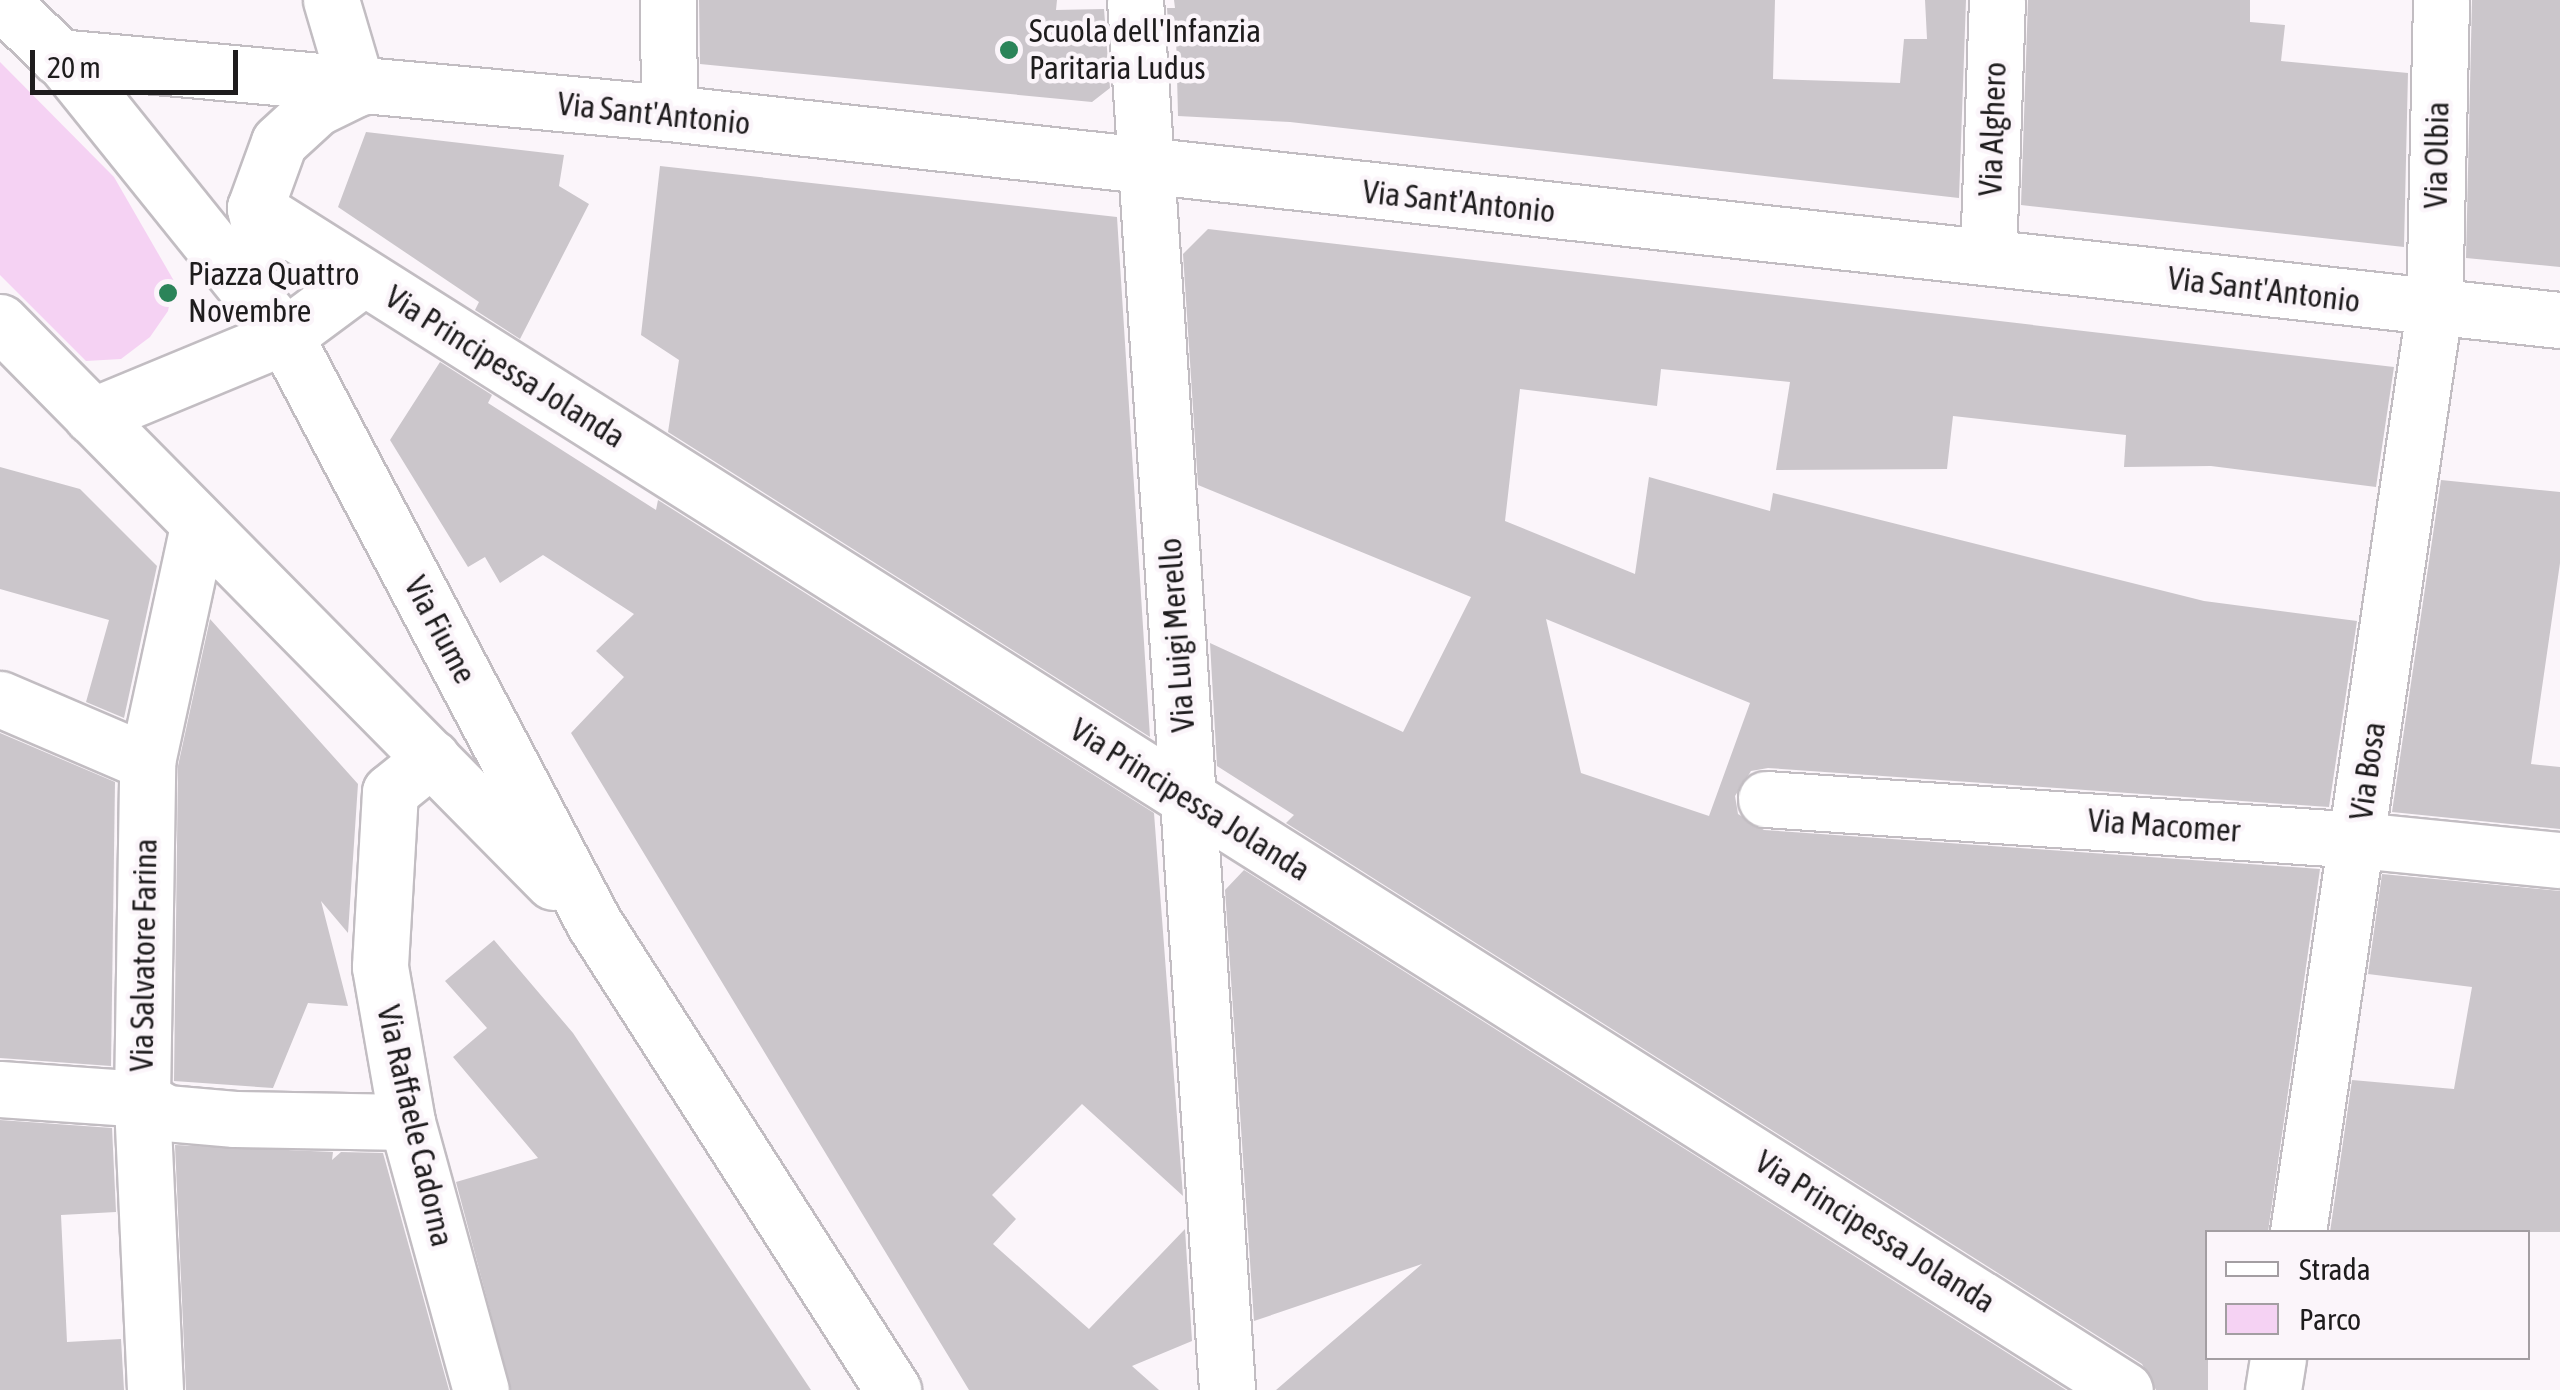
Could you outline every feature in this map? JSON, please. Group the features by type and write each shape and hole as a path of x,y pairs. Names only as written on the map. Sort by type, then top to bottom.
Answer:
{"street":[{"path":"0,0 58,57 285,336"},
{"path":"285,336 255,208 279,142 316,108 357,88 331,0"},
{"path":"668,0 669,113"},
{"name":"Via Luigi Merello","path":"1135,0 1228,1390"},
{"name":"Via Alghero","path":"1988,257 1998,0"},
{"name":"Via Olbia","path":"2434,310 2441,0"},
{"name":"Via Sant'Antonio","path":"58,57 357,88 669,113 1146,169 1988,257 2434,310 2560,320"},
{"name":"Via Principessa Jolanda","path":"255,208 2126,1390"},
{"path":"92,416 285,336 364,278"},
{"name":"Via Bosa","path":"2298,1230 2359,840 2434,310"},
{"path":"0,322 198,526"},
{"name":"Via Fiume","path":"285,336 594,923 893,1390"},
{"name":"Via Fiume","path":"198,526 594,923"},
{"name":"Via Salvatore Farina","path":"155,1390 142,1099 147,762 198,526"},
{"path":"0,698 147,762"},
{"name":"Via Raffaele Cadorna","path":"432,758 390,792 380,968 407,1122 480,1390"},
{"name":"Via Macomer","path":"1766,799 2359,840 2560,860"},
{"path":"0,1089 142,1099 166,1113 218,1118 407,1122"},
{"path":"2273,1390 2278,1360"}],"green space":[{"path":"0,62 114,177 174,281 168,311 150,337 121,359 86,361 0,275"}],"building":[{"path":"699,0 1057,0 1056,10 1104,9 1110,88 1092,102 700,64"},
{"path":"1174,0 1775,0 1773,79 1900,83 1904,39 1927,39 1925,0 1966,0 1959,198 1290,122 1178,116 1176,35 1169,40 1167,8 1175,8"},
{"path":"2028,0 2250,0 2250,22 2285,25 2281,61 2408,73 2404,247 2021,205"},
{"path":"2472,0 2560,0 2560,267 2466,258"},
{"path":"366,132 564,155 559,186 589,204 520,339 475,310 479,302 338,207"},
{"path":"660,166 1117,217 1150,737 668,432 679,360 641,335"},
{"path":"1208,229 2394,367 2376,487 2211,466 2124,467 2126,435 1953,416 1947,469 1776,470 1790,382 1661,369 1657,406 1520,389 1505,521 1635,574 1649,477 1770,511 1773,493 2204,601 2357,621 2329,807 1768,768 1751,771 1735,796 1738,814 1764,830 2320,869 2268,1230 2205,1230 2208,1390 2156,1390 2142,1364 1286,823 1294,815 1217,766 1210,643 1403,732 1471,597 1198,485 1183,254","holes":["1546,619 1750,703 1709,816 1581,773"]},
{"path":"440,362 492,395 488,403 656,510 658,500 1154,813 1183,1196 1082,1104 992,1195 1016,1219 993,1244 1089,1329 1185,1229 1192,1341 1132,1366 1159,1390 969,1390 571,733 624,677 596,651 634,614 543,555 500,583 485,557 468,567 390,440"},
{"path":"0,467 80,489 157,566 124,718 86,702 109,620 0,589"},
{"path":"2441,480 2560,492 2560,563 2531,764 2560,767 2560,829 2392,812"},
{"path":"210,619 358,784 348,933 321,901 348,1006 308,1003 273,1088 174,1081 178,766"},
{"path":"0,733 115,782 111,1066 0,1058"},
{"path":"1244,870 2066,1390 1276,1390 1422,1264 1254,1321 1225,890"},
{"path":"2382,874 2560,891 2560,1232 2330,1230 2352,1080 2454,1089 2472,987 2368,974"},
{"path":"494,940 573,1033 811,1390 511,1390 456,1182 538,1158 453,1057 487,1028 445,981"},
{"path":"0,1120 112,1128 116,1212 61,1215 67,1342 121,1339 124,1390 0,1390"},
{"path":"175,1145 333,1152 332,1160 341,1152 383,1153 449,1390 186,1390"}],"place":[{"name":"Scuola dell'Infanzia Paritaria Ludus","path":"1009,50"},
{"name":"Piazza Quattro Novembre","path":"168,293"}]}
